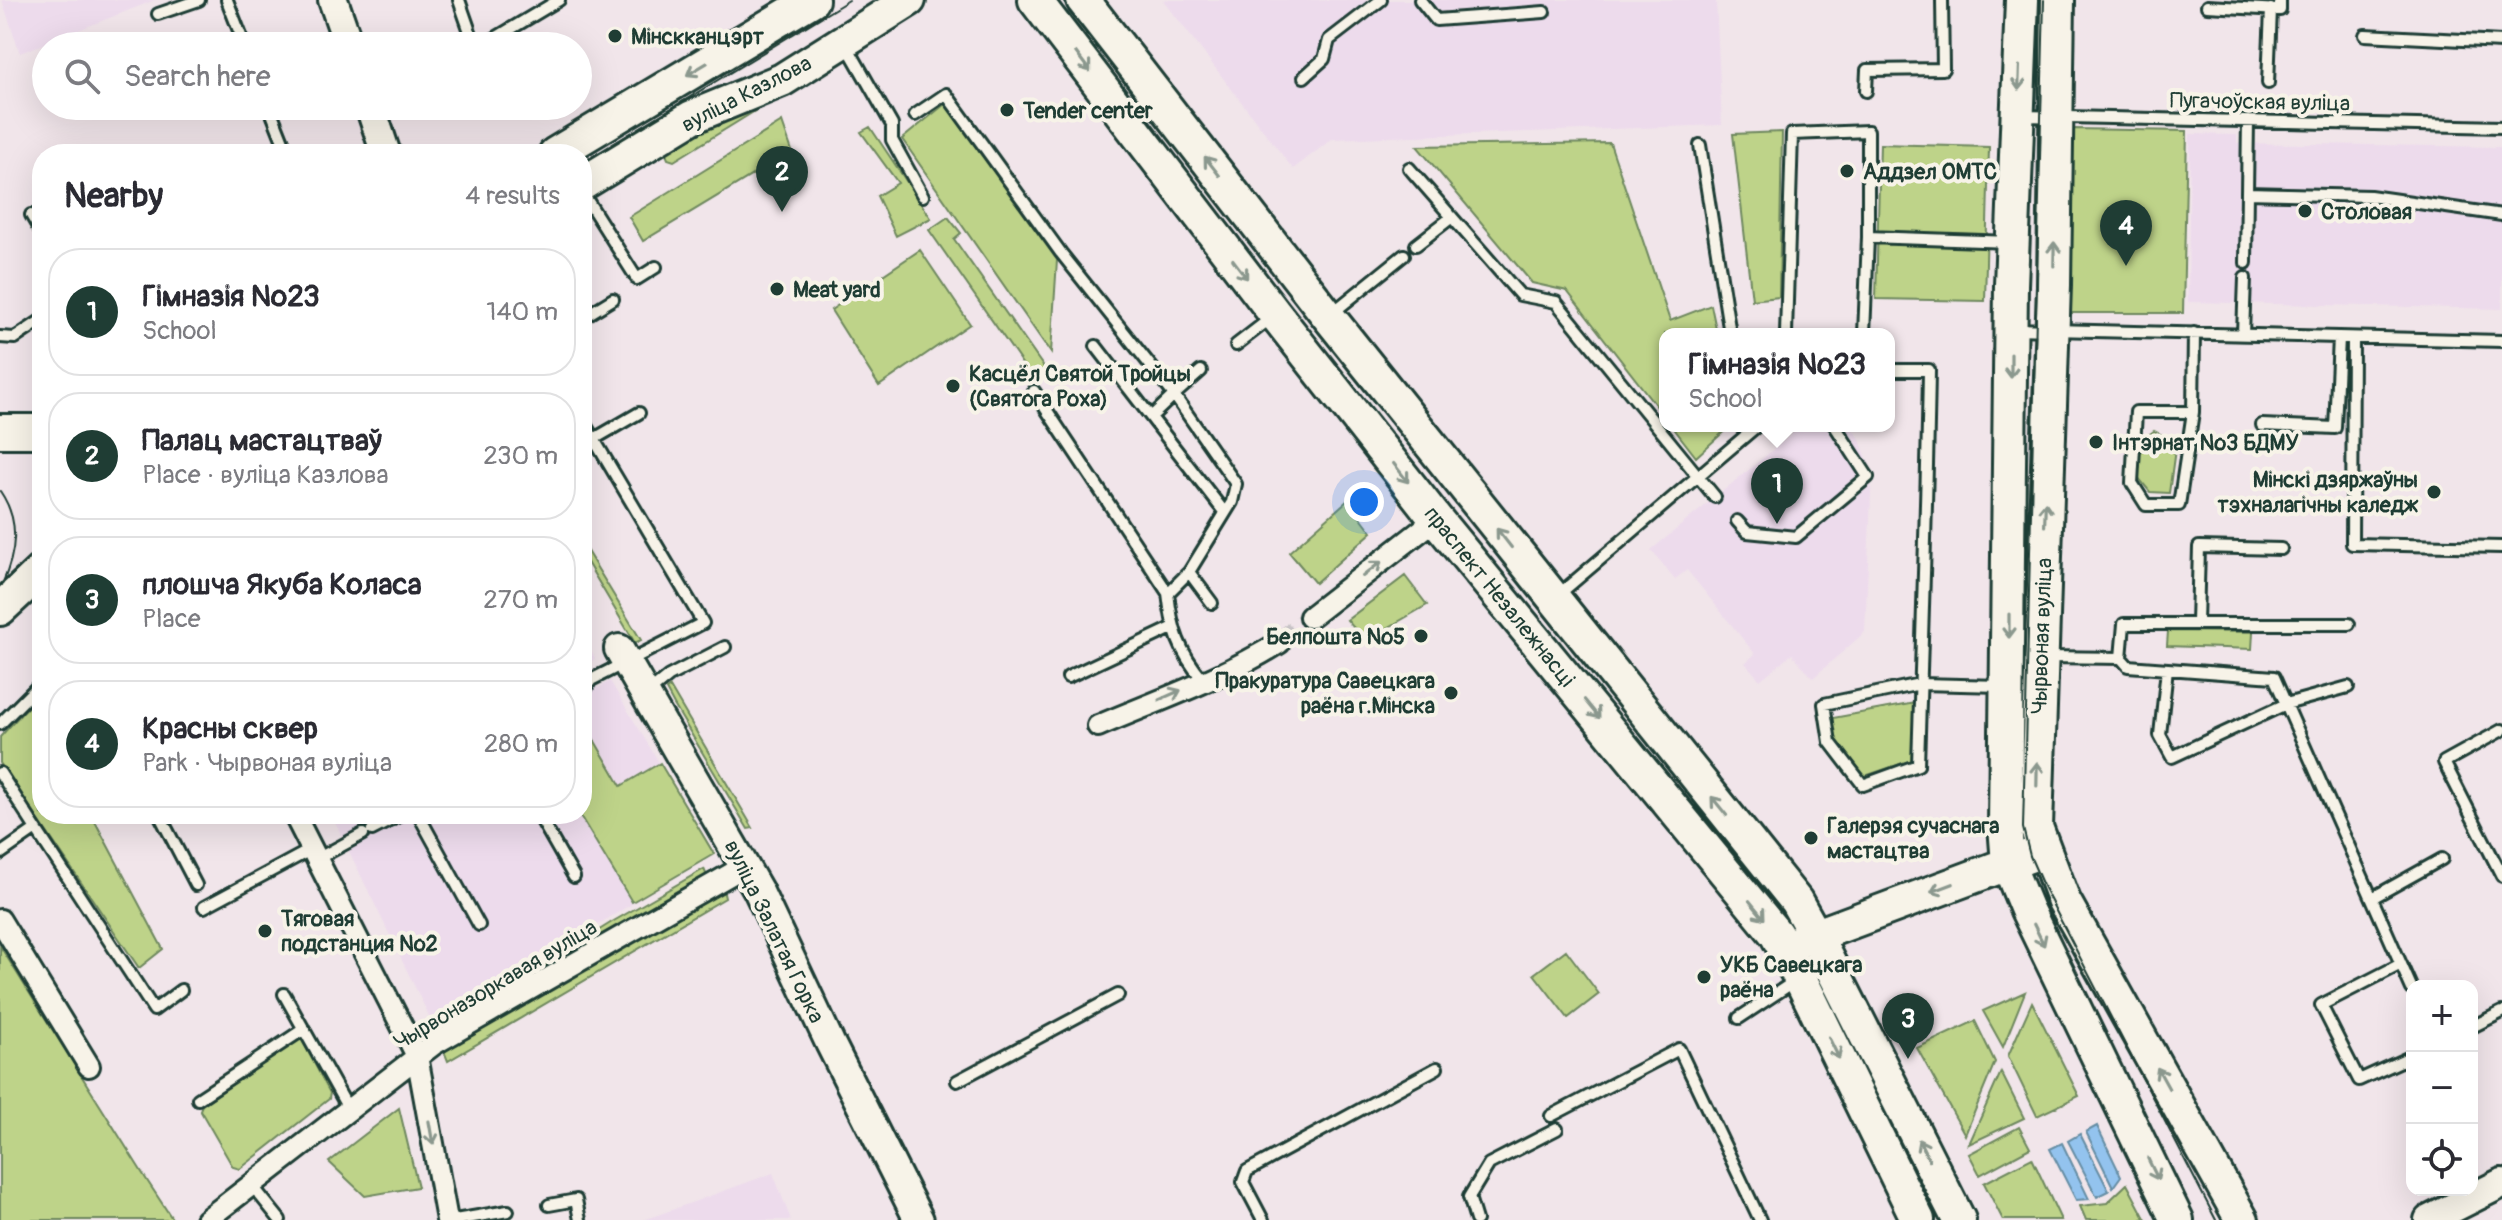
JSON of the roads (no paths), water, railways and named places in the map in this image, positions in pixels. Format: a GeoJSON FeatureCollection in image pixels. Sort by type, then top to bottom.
{"type":"FeatureCollection","features":[{"type":"Feature","properties":{"kind":"main road","name":"вуліца Казлова"},"geometry":{"type":"LineString","coordinates":[[572,144],[812,0]]}},
{"type":"Feature","properties":{"kind":"main road","name":"вуліца Казлова"},"geometry":{"type":"LineString","coordinates":[[592,178],[692,117],[782,80],[909,0]]}},
{"type":"Feature","properties":{"kind":"main road","name":"праспект Незалежнасці"},"geometry":{"type":"LineString","coordinates":[[1035,0],[1436,519],[1776,934],[1918,1220]]}},
{"type":"Feature","properties":{"kind":"main road","name":"праспект Незалежнасці"},"geometry":{"type":"LineString","coordinates":[[1083,0],[1328,316],[1796,901],[1959,1220]]}},
{"type":"Feature","properties":{"kind":"main road","name":"Чырвоная вуліца"},"geometry":{"type":"LineString","coordinates":[[2022,0],[2011,329],[2005,825],[2008,864],[2027,910],[2177,1220]]}},
{"type":"Feature","properties":{"kind":"main road","name":"Чырвоная вуліца"},"geometry":{"type":"LineString","coordinates":[[2058,0],[2057,168],[2036,827],[2064,901],[2242,1220]]}},
{"type":"Feature","properties":{"kind":"main road"},"geometry":{"type":"LineString","coordinates":[[0,431],[32,431]]}},
{"type":"Feature","properties":{"kind":"main road"},"geometry":{"type":"LineString","coordinates":[[0,609],[32,579]]}},
{"type":"Feature","properties":{"kind":"main road"},"geometry":{"type":"LineString","coordinates":[[1783,947],[2043,851]]}},
{"type":"Feature","properties":{"kind":"street"},"geometry":{"type":"LineString","coordinates":[[333,0],[344,32]]}},
{"type":"Feature","properties":{"kind":"street"},"geometry":{"type":"LineString","coordinates":[[375,120],[383,144]]}},
{"type":"Feature","properties":{"kind":"street"},"geometry":{"type":"LineString","coordinates":[[1310,617],[1436,519]]}},
{"type":"Feature","properties":{"kind":"street"},"geometry":{"type":"LineString","coordinates":[[1098,726],[1243,665],[1279,643]]}},
{"type":"Feature","properties":{"kind":"street","name":"вуліца Залатая Горка"},"geometry":{"type":"LineString","coordinates":[[623,655],[745,866],[919,1220]]}},
{"type":"Feature","properties":{"kind":"street"},"geometry":{"type":"LineString","coordinates":[[299,824],[417,1056],[447,1220]]}},
{"type":"Feature","properties":{"kind":"street","name":"Чырвоназоркавая вуліца"},"geometry":{"type":"LineString","coordinates":[[206,1220],[417,1056],[622,934],[745,866]]}},
{"type":"Feature","properties":{"kind":"street"},"geometry":{"type":"LineString","coordinates":[[0,920],[89,1066]]}},
{"type":"Feature","properties":{"kind":"street"},"geometry":{"type":"LineString","coordinates":[[2429,1220],[2502,1183]]}},
{"type":"Feature","properties":{"kind":"lane"},"geometry":{"type":"LineString","coordinates":[[158,14],[199,0]]}},
{"type":"Feature","properties":{"kind":"lane"},"geometry":{"type":"LineString","coordinates":[[227,0],[240,32]]}},
{"type":"Feature","properties":{"kind":"lane"},"geometry":{"type":"LineString","coordinates":[[459,0],[470,32]]}},
{"type":"Feature","properties":{"kind":"lane"},"geometry":{"type":"LineString","coordinates":[[505,32],[559,0]]}},
{"type":"Feature","properties":{"kind":"lane"},"geometry":{"type":"LineString","coordinates":[[1304,77],[1324,59],[1329,40],[1381,0]]}},
{"type":"Feature","properties":{"kind":"lane"},"geometry":{"type":"LineString","coordinates":[[1420,0],[1436,20],[1544,12]]}},
{"type":"Feature","properties":{"kind":"lane"},"geometry":{"type":"LineString","coordinates":[[1866,91],[1867,70],[1943,69],[1942,0]]}},
{"type":"Feature","properties":{"kind":"lane"},"geometry":{"type":"LineString","coordinates":[[2213,4],[2280,10],[2280,0]]}},
{"type":"Feature","properties":{"kind":"lane"},"geometry":{"type":"LineString","coordinates":[[2268,83],[2271,9]]}},
{"type":"Feature","properties":{"kind":"lane"},"geometry":{"type":"LineString","coordinates":[[2365,35],[2502,42]]}},
{"type":"Feature","properties":{"kind":"lane"},"geometry":{"type":"LineString","coordinates":[[844,41],[892,125],[892,140],[923,196]]}},
{"type":"Feature","properties":{"kind":"lane"},"geometry":{"type":"LineString","coordinates":[[915,115],[946,94],[1061,253],[1174,395],[1236,484],[1236,493],[1189,572],[1168,593]]}},
{"type":"Feature","properties":{"kind":"lane","name":"Пугачоўская вуліца"},"geometry":{"type":"LineString","coordinates":[[2018,116],[2502,127]]}},
{"type":"Feature","properties":{"kind":"lane"},"geometry":{"type":"LineString","coordinates":[[275,120],[284,144]]}},
{"type":"Feature","properties":{"kind":"lane"},"geometry":{"type":"LineString","coordinates":[[2246,263],[2248,121]]}},
{"type":"Feature","properties":{"kind":"lane"},"geometry":{"type":"LineString","coordinates":[[1786,328],[1792,134],[1868,131],[1864,328]]}},
{"type":"Feature","properties":{"kind":"lane"},"geometry":{"type":"LineString","coordinates":[[1700,145],[1729,328]]}},
{"type":"Feature","properties":{"kind":"lane"},"geometry":{"type":"LineString","coordinates":[[1409,168],[1520,295],[1556,302],[1659,430]]}},
{"type":"Feature","properties":{"kind":"lane"},"geometry":{"type":"LineString","coordinates":[[2247,193],[2370,196],[2502,215]]}},
{"type":"Feature","properties":{"kind":"lane"},"geometry":{"type":"LineString","coordinates":[[592,208],[637,279],[656,267]]}},
{"type":"Feature","properties":{"kind":"lane"},"geometry":{"type":"LineString","coordinates":[[1416,245],[1452,217]]}},
{"type":"Feature","properties":{"kind":"lane"},"geometry":{"type":"LineString","coordinates":[[1868,237],[2013,242]]}},
{"type":"Feature","properties":{"kind":"lane"},"geometry":{"type":"LineString","coordinates":[[1328,316],[1404,255]]}},
{"type":"Feature","properties":{"kind":"lane"},"geometry":{"type":"LineString","coordinates":[[2243,334],[2245,278]]}},
{"type":"Feature","properties":{"kind":"lane"},"geometry":{"type":"LineString","coordinates":[[592,312],[613,299]]}},
{"type":"Feature","properties":{"kind":"lane"},"geometry":{"type":"LineString","coordinates":[[1236,345],[1275,314]]}},
{"type":"Feature","properties":{"kind":"lane"},"geometry":{"type":"LineString","coordinates":[[0,337],[15,338],[32,327]]}},
{"type":"Feature","properties":{"kind":"lane"},"geometry":{"type":"LineString","coordinates":[[2011,329],[2502,341]]}},
{"type":"Feature","properties":{"kind":"lane"},"geometry":{"type":"LineString","coordinates":[[2193,412],[2136,412],[2132,483],[2146,505],[2179,505],[2193,412],[2194,333]]}},
{"type":"Feature","properties":{"kind":"lane"},"geometry":{"type":"LineString","coordinates":[[2262,425],[2335,428],[2339,337]]}},
{"type":"Feature","properties":{"kind":"lane"},"geometry":{"type":"LineString","coordinates":[[2353,338],[2352,544],[2502,547]]}},
{"type":"Feature","properties":{"kind":"lane"},"geometry":{"type":"LineString","coordinates":[[1096,346],[1225,513]]}},
{"type":"Feature","properties":{"kind":"lane"},"geometry":{"type":"LineString","coordinates":[[1895,370],[1929,370],[1920,684],[1918,765],[1863,785],[1830,742],[1824,704],[1920,684],[2008,687]]}},
{"type":"Feature","properties":{"kind":"lane"},"geometry":{"type":"LineString","coordinates":[[1151,417],[1201,371]]}},
{"type":"Feature","properties":{"kind":"lane"},"geometry":{"type":"LineString","coordinates":[[1034,391],[1168,593],[1172,628],[1203,680]]}},
{"type":"Feature","properties":{"kind":"lane"},"geometry":{"type":"LineString","coordinates":[[594,439],[639,413]]}},
{"type":"Feature","properties":{"kind":"lane"},"geometry":{"type":"LineString","coordinates":[[1661,432],[1715,497]]}},
{"type":"Feature","properties":{"kind":"lane"},"geometry":{"type":"LineString","coordinates":[[1553,599],[1697,477],[1744,432]]}},
{"type":"Feature","properties":{"kind":"lane"},"geometry":{"type":"LineString","coordinates":[[1737,521],[1747,532],[1796,537],[1868,477],[1839,432]]}},
{"type":"Feature","properties":{"kind":"lane"},"geometry":{"type":"LineString","coordinates":[[592,436],[703,623],[623,655],[592,679]]}},
{"type":"Feature","properties":{"kind":"lane"},"geometry":{"type":"LineString","coordinates":[[2197,623],[2199,547],[2281,549]]}},
{"type":"Feature","properties":{"kind":"lane"},"geometry":{"type":"LineString","coordinates":[[1189,572],[1212,603]]}},
{"type":"Feature","properties":{"kind":"lane"},"geometry":{"type":"LineString","coordinates":[[2349,624],[2124,624],[2121,658],[2128,666],[2274,677],[2408,980]]}},
{"type":"Feature","properties":{"kind":"lane"},"geometry":{"type":"LineString","coordinates":[[1068,677],[1172,628]]}},
{"type":"Feature","properties":{"kind":"lane"},"geometry":{"type":"LineString","coordinates":[[645,695],[669,676],[725,647]]}},
{"type":"Feature","properties":{"kind":"lane"},"geometry":{"type":"LineString","coordinates":[[2040,657],[2121,658]]}},
{"type":"Feature","properties":{"kind":"lane"},"geometry":{"type":"LineString","coordinates":[[2167,669],[2160,735],[2172,757],[2286,704],[2348,687]]}},
{"type":"Feature","properties":{"kind":"lane"},"geometry":{"type":"LineString","coordinates":[[0,724],[32,692]]}},
{"type":"Feature","properties":{"kind":"lane"},"geometry":{"type":"LineString","coordinates":[[2502,730],[2444,762],[2502,876]]}},
{"type":"Feature","properties":{"kind":"lane"},"geometry":{"type":"LineString","coordinates":[[0,773],[32,823]]}},
{"type":"Feature","properties":{"kind":"lane"},"geometry":{"type":"LineString","coordinates":[[33,824],[154,1010],[181,990]]}},
{"type":"Feature","properties":{"kind":"lane"},"geometry":{"type":"LineString","coordinates":[[164,824],[196,885]]}},
{"type":"Feature","properties":{"kind":"lane"},"geometry":{"type":"LineString","coordinates":[[204,907],[384,824]]}},
{"type":"Feature","properties":{"kind":"lane"},"geometry":{"type":"LineString","coordinates":[[423,824],[479,925]]}},
{"type":"Feature","properties":{"kind":"lane"},"geometry":{"type":"LineString","coordinates":[[544,824],[574,877]]}},
{"type":"Feature","properties":{"kind":"lane"},"geometry":{"type":"LineString","coordinates":[[0,854],[36,829]]}},
{"type":"Feature","properties":{"kind":"lane"},"geometry":{"type":"LineString","coordinates":[[2372,898],[2442,859]]}},
{"type":"Feature","properties":{"kind":"lane"},"geometry":{"type":"LineString","coordinates":[[2401,964],[2321,1005],[2359,1080],[2406,1059]]}},
{"type":"Feature","properties":{"kind":"lane"},"geometry":{"type":"LineString","coordinates":[[1739,1018],[1800,978]]}},
{"type":"Feature","properties":{"kind":"lane"},"geometry":{"type":"LineString","coordinates":[[284,994],[349,1110]]}},
{"type":"Feature","properties":{"kind":"lane"},"geometry":{"type":"LineString","coordinates":[[957,1081],[1118,995]]}},
{"type":"Feature","properties":{"kind":"lane"},"geometry":{"type":"LineString","coordinates":[[2478,1024],[2502,1012]]}},
{"type":"Feature","properties":{"kind":"lane"},"geometry":{"type":"LineString","coordinates":[[198,1099],[304,1029]]}},
{"type":"Feature","properties":{"kind":"lane"},"geometry":{"type":"LineString","coordinates":[[1551,1116],[1679,1049],[1760,1220]]}},
{"type":"Feature","properties":{"kind":"lane"},"geometry":{"type":"LineString","coordinates":[[1263,1220],[1243,1182],[1247,1171],[1437,1068]]}},
{"type":"Feature","properties":{"kind":"lane"},"geometry":{"type":"LineString","coordinates":[[1476,1220],[1469,1197],[1489,1164],[1557,1129]]}},
{"type":"Feature","properties":{"kind":"lane"},"geometry":{"type":"LineString","coordinates":[[250,1184],[280,1220]]}},
{"type":"Feature","properties":{"kind":"lane"},"geometry":{"type":"LineString","coordinates":[[549,1205],[576,1200],[580,1220]]}},
{"type":"Feature","properties":{"kind":"lane"},"geometry":{"type":"LineString","coordinates":[[455,1220],[508,1211]]}},
{"type":"Feature","properties":{"kind":"water"},"geometry":{"type":"Polygon","coordinates":[[[2097,1126],[2121,1176],[2113,1187],[2086,1132],[2097,1126]]]}},
{"type":"Feature","properties":{"kind":"water"},"geometry":{"type":"Polygon","coordinates":[[[2080,1134],[2109,1191],[2097,1197],[2068,1141],[2080,1134]]]}},
{"type":"Feature","properties":{"kind":"water"},"geometry":{"type":"Polygon","coordinates":[[[2062,1143],[2089,1199],[2076,1200],[2050,1149],[2062,1143]]]}},
{"type":"Feature","properties":{"kind":"tunnel"},"geometry":{"type":"LineString","coordinates":[[1279,643],[1310,617]]}},
{"type":"Feature","properties":{"kind":"tram line"},"geometry":{"type":"LineString","coordinates":[[592,157],[849,0]]}},
{"type":"Feature","properties":{"kind":"tram line"},"geometry":{"type":"LineString","coordinates":[[2044,0],[2023,828],[2030,856],[2044,888],[2216,1220]]}},
{"type":"Feature","properties":{"kind":"tram line"},"geometry":{"type":"LineString","coordinates":[[0,448],[32,448]]}},
{"type":"Feature","properties":{"kind":"tram line"},"geometry":{"type":"LineString","coordinates":[[0,491],[14,526],[11,561],[2,585]]}},
{"type":"Feature","properties":{"kind":"tram line"},"geometry":{"type":"LineString","coordinates":[[8,579],[32,555]]}},
{"type":"Feature","properties":{"kind":"place","name":"Мінскканцэрт"},"geometry":{"type":"Point","coordinates":[615,36]}},
{"type":"Feature","properties":{"kind":"place","name":"Tender center"},"geometry":{"type":"Point","coordinates":[1007,110]}},
{"type":"Feature","properties":{"kind":"place","name":"Аддзел ОМТС"},"geometry":{"type":"Point","coordinates":[1847,171]}},
{"type":"Feature","properties":{"kind":"place","name":"Столовая"},"geometry":{"type":"Point","coordinates":[2305,211]}},
{"type":"Feature","properties":{"kind":"place","name":"Палац мастацтваў"},"geometry":{"type":"Point","coordinates":[782,212]}},
{"type":"Feature","properties":{"kind":"place","name":"Красны сквер"},"geometry":{"type":"Point","coordinates":[2126,266]}},
{"type":"Feature","properties":{"kind":"place","name":"Meat yard"},"geometry":{"type":"Point","coordinates":[777,289]}},
{"type":"Feature","properties":{"kind":"place","name":"Касцёл Святой Тройцы (Святога Роха)"},"geometry":{"type":"Point","coordinates":[953,386]}},
{"type":"Feature","properties":{"kind":"place","name":"Інтэрнат №3 БДМУ"},"geometry":{"type":"Point","coordinates":[2096,442]}},
{"type":"Feature","properties":{"kind":"place","name":"Мінскі дзяржаўны тэхналагічны каледж"},"geometry":{"type":"Point","coordinates":[2434,492]}},
{"type":"Feature","properties":{"kind":"place","name":"Гімназія №23"},"geometry":{"type":"Point","coordinates":[1777,524]}},
{"type":"Feature","properties":{"kind":"place","name":"Белпошта №5"},"geometry":{"type":"Point","coordinates":[1421,636]}},
{"type":"Feature","properties":{"kind":"place","name":"Пракуратура Савецкага раёна г.Мінска"},"geometry":{"type":"Point","coordinates":[1451,693]}},
{"type":"Feature","properties":{"kind":"place","name":"Галерэя сучаснага мастацтва"},"geometry":{"type":"Point","coordinates":[1811,838]}},
{"type":"Feature","properties":{"kind":"place","name":"Тяговая подстанция №2"},"geometry":{"type":"Point","coordinates":[265,931]}},
{"type":"Feature","properties":{"kind":"place","name":"УКБ Савецкага раёна"},"geometry":{"type":"Point","coordinates":[1704,977]}},
{"type":"Feature","properties":{"kind":"place","name":"плошча Якуба Коласа"},"geometry":{"type":"Point","coordinates":[1908,1059]}}]}
